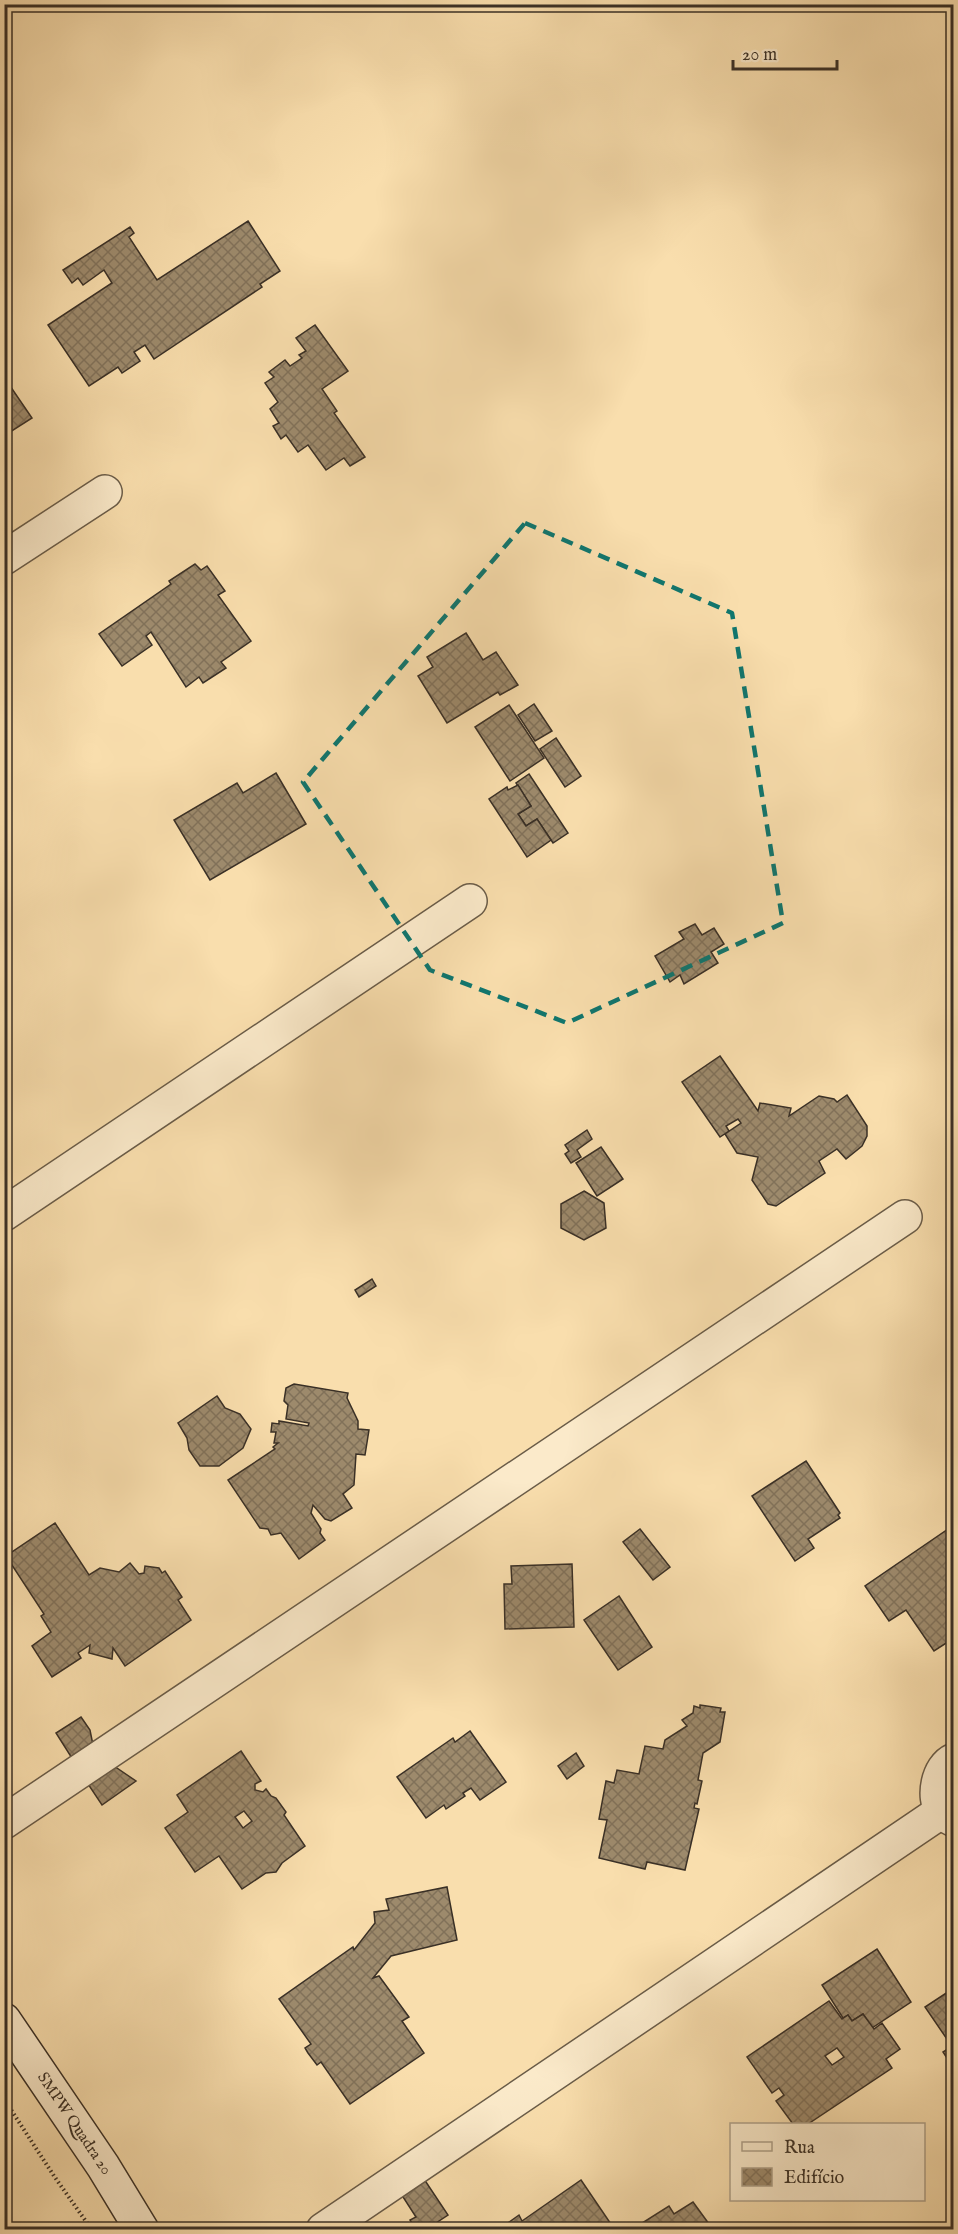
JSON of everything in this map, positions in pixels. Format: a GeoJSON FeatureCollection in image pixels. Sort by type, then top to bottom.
{"type":"FeatureCollection","features":[{"type":"Feature","properties":{"kind":"street"},"geometry":{"type":"LineString","coordinates":[[4,558],[105,492]]}},
{"type":"Feature","properties":{"kind":"street"},"geometry":{"type":"LineString","coordinates":[[4,1214],[470,901]]}},
{"type":"Feature","properties":{"kind":"street"},"geometry":{"type":"LineString","coordinates":[[4,1822],[905,1217]]}},
{"type":"Feature","properties":{"kind":"street"},"geometry":{"type":"LineString","coordinates":[[323,2229],[948,1816],[936,1786],[947,1763],[954,1760]]}},
{"type":"Feature","properties":{"kind":"street","name":"SMPW Quadra 20"},"geometry":{"type":"LineString","coordinates":[[4,2020],[103,2166],[142,2229]]}},
{"type":"Feature","properties":{"kind":"path"},"geometry":{"type":"LineString","coordinates":[[4,2099],[92,2229]]}},
{"type":"Feature","properties":{"kind":"highlighted area"},"geometry":{"type":"Polygon","coordinates":[[[525,523],[732,613],[783,923],[567,1023],[430,970],[303,782],[525,523]]]}},
{"type":"Feature","properties":{"kind":"building"},"geometry":{"type":"Polygon","coordinates":[[[248,221],[280,271],[260,284],[262,287],[154,359],[145,345],[134,352],[140,361],[122,373],[118,367],[89,386],[48,325],[112,283],[104,270],[83,285],[78,278],[72,283],[63,270],[130,227],[134,233],[129,237],[157,280],[248,221]]]}},
{"type":"Feature","properties":{"kind":"building"},"geometry":{"type":"Polygon","coordinates":[[[315,325],[348,371],[322,389],[337,411],[334,413],[365,457],[350,466],[344,458],[326,470],[308,445],[298,452],[286,435],[281,439],[273,426],[279,423],[270,409],[278,402],[265,383],[274,377],[269,372],[285,360],[290,366],[302,358],[299,355],[306,351],[296,338],[315,325]]]}},
{"type":"Feature","properties":{"kind":"building"},"geometry":{"type":"Polygon","coordinates":[[[6,380],[32,418],[4,436],[4,381],[6,380]]]}},
{"type":"Feature","properties":{"kind":"building"},"geometry":{"type":"Polygon","coordinates":[[[195,564],[201,570],[207,566],[225,591],[218,595],[251,641],[221,662],[226,668],[203,683],[199,677],[186,687],[151,632],[146,636],[152,645],[122,666],[99,634],[171,584],[169,581],[195,564]]]}},
{"type":"Feature","properties":{"kind":"building"},"geometry":{"type":"Polygon","coordinates":[[[466,633],[483,660],[496,652],[518,685],[500,695],[498,692],[447,723],[418,676],[433,667],[427,657],[466,633]]]}},
{"type":"Feature","properties":{"kind":"building"},"geometry":{"type":"Polygon","coordinates":[[[534,704],[552,731],[535,741],[518,715],[534,704]]]}},
{"type":"Feature","properties":{"kind":"building"},"geometry":{"type":"Polygon","coordinates":[[[509,705],[544,758],[510,781],[475,727],[509,705]]]}},
{"type":"Feature","properties":{"kind":"building"},"geometry":{"type":"Polygon","coordinates":[[[556,738],[581,776],[565,787],[540,749],[556,738]]]}},
{"type":"Feature","properties":{"kind":"building"},"geometry":{"type":"Polygon","coordinates":[[[276,773],[306,824],[210,880],[174,820],[237,783],[243,793],[276,773]]]}},
{"type":"Feature","properties":{"kind":"building"},"geometry":{"type":"Polygon","coordinates":[[[529,774],[568,833],[553,843],[537,819],[526,826],[518,814],[531,806],[516,783],[529,774]]]}},
{"type":"Feature","properties":{"kind":"building"},"geometry":{"type":"Polygon","coordinates":[[[518,785],[531,806],[518,814],[526,826],[537,819],[551,840],[527,857],[489,799],[507,787],[508,790],[518,785]]]}},
{"type":"Feature","properties":{"kind":"building"},"geometry":{"type":"Polygon","coordinates":[[[695,924],[702,935],[714,928],[724,944],[711,952],[718,963],[684,984],[680,975],[670,982],[655,956],[684,939],[679,932],[695,924]]]}},
{"type":"Feature","properties":{"kind":"building"},"geometry":{"type":"Polygon","coordinates":[[[720,1056],[758,1111],[760,1103],[791,1108],[789,1116],[819,1096],[834,1099],[837,1102],[847,1095],[867,1126],[867,1136],[862,1146],[846,1159],[837,1149],[819,1161],[825,1173],[776,1206],[768,1204],[752,1180],[758,1157],[737,1153],[725,1134],[741,1123],[738,1119],[726,1126],[729,1131],[720,1137],[682,1082],[720,1056]]]}},
{"type":"Feature","properties":{"kind":"building"},"geometry":{"type":"Polygon","coordinates":[[[587,1130],[592,1139],[577,1150],[581,1157],[571,1163],[565,1154],[569,1151],[565,1145],[587,1130]]]}},
{"type":"Feature","properties":{"kind":"building"},"geometry":{"type":"Polygon","coordinates":[[[601,1147],[623,1179],[597,1196],[576,1163],[601,1147]]]}},
{"type":"Feature","properties":{"kind":"building"},"geometry":{"type":"Polygon","coordinates":[[[584,1191],[604,1203],[606,1228],[584,1240],[561,1228],[561,1204],[584,1191]]]}},
{"type":"Feature","properties":{"kind":"building"},"geometry":{"type":"Polygon","coordinates":[[[372,1279],[376,1286],[359,1297],[355,1290],[372,1279]]]}},
{"type":"Feature","properties":{"kind":"building"},"geometry":{"type":"Polygon","coordinates":[[[294,1384],[348,1393],[347,1398],[358,1421],[358,1429],[369,1430],[365,1455],[356,1454],[354,1485],[343,1494],[352,1508],[331,1521],[325,1519],[313,1505],[311,1513],[325,1540],[299,1559],[281,1533],[271,1535],[268,1529],[260,1528],[228,1480],[275,1449],[273,1447],[278,1443],[274,1443],[276,1432],[271,1432],[272,1423],[279,1424],[279,1421],[308,1426],[309,1423],[286,1419],[288,1405],[284,1401],[286,1388],[294,1384]]]}},
{"type":"Feature","properties":{"kind":"building"},"geometry":{"type":"Polygon","coordinates":[[[217,1396],[225,1408],[240,1414],[251,1429],[243,1448],[219,1466],[200,1466],[189,1450],[187,1438],[178,1423],[217,1396]]]}},
{"type":"Feature","properties":{"kind":"building"},"geometry":{"type":"Polygon","coordinates":[[[806,1461],[840,1513],[838,1515],[840,1518],[808,1539],[814,1548],[795,1561],[752,1496],[806,1461]]]}},
{"type":"Feature","properties":{"kind":"building"},"geometry":{"type":"Polygon","coordinates":[[[55,1523],[89,1575],[100,1568],[119,1572],[130,1563],[139,1574],[144,1573],[145,1566],[159,1568],[162,1573],[165,1571],[182,1597],[178,1600],[191,1620],[125,1666],[113,1648],[112,1659],[89,1653],[90,1645],[78,1653],[81,1658],[52,1677],[32,1646],[51,1632],[41,1616],[44,1614],[6,1556],[55,1523]]]}},
{"type":"Feature","properties":{"kind":"building"},"geometry":{"type":"Polygon","coordinates":[[[954,1525],[954,1638],[934,1651],[906,1610],[889,1621],[865,1586],[954,1525]]]}},
{"type":"Feature","properties":{"kind":"building"},"geometry":{"type":"Polygon","coordinates":[[[640,1529],[670,1567],[653,1580],[623,1542],[640,1529]]]}},
{"type":"Feature","properties":{"kind":"building"},"geometry":{"type":"Polygon","coordinates":[[[572,1564],[574,1627],[505,1629],[504,1584],[512,1584],[511,1566],[572,1564]]]}},
{"type":"Feature","properties":{"kind":"building"},"geometry":{"type":"Polygon","coordinates":[[[619,1596],[652,1647],[618,1670],[584,1620],[619,1596]]]}},
{"type":"Feature","properties":{"kind":"building"},"geometry":{"type":"Polygon","coordinates":[[[700,1705],[721,1708],[720,1712],[725,1712],[720,1742],[703,1753],[698,1780],[702,1781],[694,1808],[699,1809],[685,1870],[647,1862],[645,1869],[599,1858],[607,1820],[599,1819],[606,1781],[614,1783],[617,1770],[639,1774],[645,1746],[663,1749],[665,1740],[687,1726],[682,1720],[693,1713],[694,1706],[700,1708],[700,1705]]]}},
{"type":"Feature","properties":{"kind":"building"},"geometry":{"type":"Polygon","coordinates":[[[81,1717],[90,1730],[94,1750],[75,1763],[56,1733],[81,1717]]]}},
{"type":"Feature","properties":{"kind":"building"},"geometry":{"type":"Polygon","coordinates":[[[470,1731],[506,1782],[480,1800],[471,1788],[463,1793],[465,1796],[446,1809],[444,1805],[426,1818],[397,1777],[453,1738],[455,1742],[470,1731]]]}},
{"type":"Feature","properties":{"kind":"building"},"geometry":{"type":"Polygon","coordinates":[[[241,1751],[261,1781],[255,1784],[255,1790],[263,1792],[266,1789],[271,1796],[276,1798],[286,1812],[284,1815],[305,1846],[282,1863],[276,1872],[266,1873],[242,1889],[219,1856],[195,1872],[165,1828],[188,1812],[177,1795],[241,1751]],[[244,1811],[235,1817],[243,1828],[252,1821],[244,1811]]]}},
{"type":"Feature","properties":{"kind":"building"},"geometry":{"type":"Polygon","coordinates":[[[576,1753],[584,1766],[567,1779],[558,1766],[576,1753]]]}},
{"type":"Feature","properties":{"kind":"building"},"geometry":{"type":"Polygon","coordinates":[[[114,1766],[136,1781],[102,1805],[88,1784],[114,1766]]]}},
{"type":"Feature","properties":{"kind":"building"},"geometry":{"type":"Polygon","coordinates":[[[447,1887],[457,1940],[391,1956],[373,1978],[379,1976],[409,2017],[402,2021],[424,2053],[350,2104],[321,2062],[317,2065],[308,2053],[305,2048],[311,2044],[279,1999],[353,1947],[354,1950],[375,1923],[374,1912],[389,1910],[386,1899],[447,1887]]]}},
{"type":"Feature","properties":{"kind":"building"},"geometry":{"type":"Polygon","coordinates":[[[877,1949],[911,2002],[872,2028],[863,2014],[852,2021],[848,2015],[843,2018],[822,1985],[877,1949]]]}},
{"type":"Feature","properties":{"kind":"building"},"geometry":{"type":"Polygon","coordinates":[[[954,1988],[954,2043],[951,2045],[925,2007],[954,1988]]]}},
{"type":"Feature","properties":{"kind":"building"},"geometry":{"type":"Polygon","coordinates":[[[829,2001],[842,2019],[848,2015],[852,2021],[863,2014],[874,2029],[882,2023],[900,2049],[886,2059],[892,2068],[810,2123],[792,2123],[776,2101],[784,2095],[779,2088],[772,2093],[747,2057],[829,2001]],[[837,2048],[825,2056],[832,2065],[844,2057],[837,2048]]]}},
{"type":"Feature","properties":{"kind":"building"},"geometry":{"type":"Polygon","coordinates":[[[954,2045],[954,2069],[943,2052],[954,2045]]]}},
{"type":"Feature","properties":{"kind":"building"},"geometry":{"type":"Polygon","coordinates":[[[416,2167],[448,2215],[430,2227],[431,2230],[416,2230],[410,2220],[416,2217],[394,2183],[416,2167]]]}},
{"type":"Feature","properties":{"kind":"building"},"geometry":{"type":"Polygon","coordinates":[[[581,2180],[615,2230],[498,2230],[519,2215],[522,2221],[581,2180]]]}},
{"type":"Feature","properties":{"kind":"building"},"geometry":{"type":"Polygon","coordinates":[[[693,2202],[709,2224],[702,2230],[631,2230],[669,2206],[674,2214],[693,2202]]]}}]}
